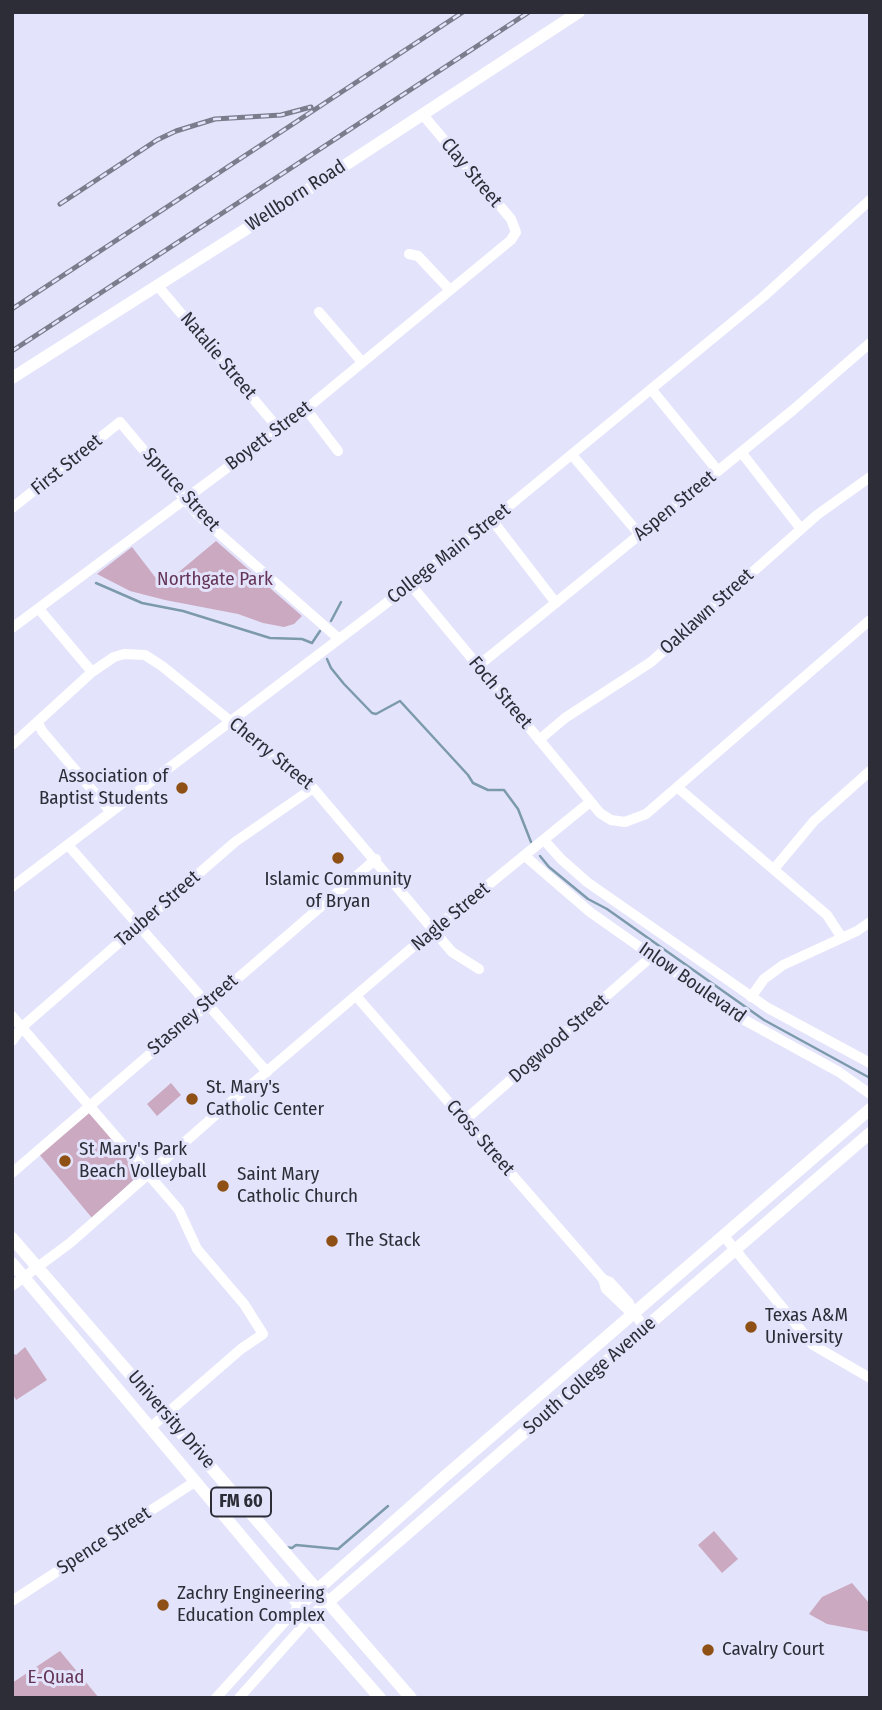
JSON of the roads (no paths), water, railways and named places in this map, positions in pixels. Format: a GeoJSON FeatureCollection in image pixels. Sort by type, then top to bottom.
{"type":"FeatureCollection","features":[{"type":"Feature","properties":{"kind":"main road","name":"Wellborn Road"},"geometry":{"type":"LineString","coordinates":[[12,378],[579,12]]}},
{"type":"Feature","properties":{"kind":"main road","name":"South College Avenue"},"geometry":{"type":"LineString","coordinates":[[300,1605],[870,1109]]}},
{"type":"Feature","properties":{"kind":"main road","name":"South College Avenue"},"geometry":{"type":"LineString","coordinates":[[310,1618],[870,1133]]}},
{"type":"Feature","properties":{"kind":"main road"},"geometry":{"type":"LineString","coordinates":[[803,1167],[815,1181]]}},
{"type":"Feature","properties":{"kind":"main road","name":"University Drive"},"geometry":{"type":"LineString","coordinates":[[12,1238],[411,1698]]}},
{"type":"Feature","properties":{"kind":"main road","name":"University Drive"},"geometry":{"type":"LineString","coordinates":[[12,1263],[380,1698]]}},
{"type":"Feature","properties":{"kind":"main road"},"geometry":{"type":"LineString","coordinates":[[490,1438],[503,1452]]}},
{"type":"Feature","properties":{"kind":"street","name":"Clay Street"},"geometry":{"type":"LineString","coordinates":[[423,114],[511,219],[516,232]]}},
{"type":"Feature","properties":{"kind":"street","name":"College Main Street"},"geometry":{"type":"LineString","coordinates":[[12,887],[411,585],[763,297],[870,200]]}},
{"type":"Feature","properties":{"kind":"street","name":"Boyett Street"},"geometry":{"type":"LineString","coordinates":[[12,628],[306,408],[511,240],[516,232]]}},
{"type":"Feature","properties":{"kind":"street"},"geometry":{"type":"LineString","coordinates":[[409,254],[418,256],[450,290]]}},
{"type":"Feature","properties":{"kind":"street","name":"Natalie Street"},"geometry":{"type":"LineString","coordinates":[[157,285],[278,428]]}},
{"type":"Feature","properties":{"kind":"street"},"geometry":{"type":"LineString","coordinates":[[319,312],[362,362]]}},
{"type":"Feature","properties":{"kind":"street","name":"Aspen Street"},"geometry":{"type":"LineString","coordinates":[[478,666],[870,344]]}},
{"type":"Feature","properties":{"kind":"street"},"geometry":{"type":"LineString","coordinates":[[651,389],[718,471]]}},
{"type":"Feature","properties":{"kind":"street"},"geometry":{"type":"LineString","coordinates":[[306,408],[338,451]]}},
{"type":"Feature","properties":{"kind":"street","name":"Spruce Street"},"geometry":{"type":"LineString","coordinates":[[120,422],[198,514],[338,638]]}},
{"type":"Feature","properties":{"kind":"street","name":"First Street"},"geometry":{"type":"LineString","coordinates":[[13,506],[120,422]]}},
{"type":"Feature","properties":{"kind":"street"},"geometry":{"type":"LineString","coordinates":[[741,452],[801,529]]}},
{"type":"Feature","properties":{"kind":"street"},"geometry":{"type":"LineString","coordinates":[[572,455],[640,535]]}},
{"type":"Feature","properties":{"kind":"street","name":"Oaklawn Street"},"geometry":{"type":"LineString","coordinates":[[539,740],[565,718],[651,662],[801,529],[870,477]]}},
{"type":"Feature","properties":{"kind":"street"},"geometry":{"type":"LineString","coordinates":[[492,520],[556,603]]}},
{"type":"Feature","properties":{"kind":"street","name":"Foch Street"},"geometry":{"type":"LineString","coordinates":[[411,585],[590,802]]}},
{"type":"Feature","properties":{"kind":"street"},"geometry":{"type":"LineString","coordinates":[[39,609],[92,672]]}},
{"type":"Feature","properties":{"kind":"street"},"geometry":{"type":"LineString","coordinates":[[590,802],[611,820],[625,822],[646,814],[870,620]]}},
{"type":"Feature","properties":{"kind":"street","name":"Cherry Street"},"geometry":{"type":"LineString","coordinates":[[12,745],[92,672],[114,657],[134,653],[154,659],[313,788],[376,859],[452,952],[479,969]]}},
{"type":"Feature","properties":{"kind":"street"},"geometry":{"type":"LineString","coordinates":[[38,723],[111,812]]}},
{"type":"Feature","properties":{"kind":"street"},"geometry":{"type":"LineString","coordinates":[[774,869],[814,821],[870,771]]}},
{"type":"Feature","properties":{"kind":"street"},"geometry":{"type":"LineString","coordinates":[[677,787],[827,915],[842,938]]}},
{"type":"Feature","properties":{"kind":"street","name":"Tauber Street"},"geometry":{"type":"LineString","coordinates":[[12,1041],[22,1027],[235,842],[313,788]]}},
{"type":"Feature","properties":{"kind":"street","name":"Nagle Street"},"geometry":{"type":"LineString","coordinates":[[12,1286],[38,1268],[434,929],[590,802]]}},
{"type":"Feature","properties":{"kind":"street","name":"Inlow Boulevard"},"geometry":{"type":"LineString","coordinates":[[544,840],[587,881],[751,997],[797,1026],[870,1063]]}},
{"type":"Feature","properties":{"kind":"street"},"geometry":{"type":"LineString","coordinates":[[68,845],[267,1072]]}},
{"type":"Feature","properties":{"kind":"street","name":"Inlow Boulevard"},"geometry":{"type":"LineString","coordinates":[[525,856],[565,892],[739,1017],[839,1072],[870,1094]]}},
{"type":"Feature","properties":{"kind":"street","name":"Stasney Street"},"geometry":{"type":"LineString","coordinates":[[12,1173],[376,859]]}},
{"type":"Feature","properties":{"kind":"street"},"geometry":{"type":"LineString","coordinates":[[751,997],[764,979],[783,965],[870,922]]}},
{"type":"Feature","properties":{"kind":"street","name":"Dogwood Street"},"geometry":{"type":"LineString","coordinates":[[465,1120],[652,956]]}},
{"type":"Feature","properties":{"kind":"street","name":"Cross Street"},"geometry":{"type":"LineString","coordinates":[[357,997],[603,1279],[612,1296],[646,1328]]}},
{"type":"Feature","properties":{"kind":"street"},"geometry":{"type":"LineString","coordinates":[[12,1016],[179,1210],[197,1249],[244,1304],[263,1334],[241,1349],[150,1427]]}},
{"type":"Feature","properties":{"kind":"street"},"geometry":{"type":"LineString","coordinates":[[723,1235],[813,1345],[870,1378]]}},
{"type":"Feature","properties":{"kind":"street","name":"Spence Street"},"geometry":{"type":"LineString","coordinates":[[12,1601],[196,1481]]}},
{"type":"Feature","properties":{"kind":"street"},"geometry":{"type":"LineString","coordinates":[[216,1698],[300,1605]]}},
{"type":"Feature","properties":{"kind":"street"},"geometry":{"type":"LineString","coordinates":[[239,1698],[310,1618]]}},
{"type":"Feature","properties":{"kind":"waterway"},"geometry":{"type":"LineString","coordinates":[[96,583],[142,603],[183,611],[270,638],[302,639],[312,643],[320,631]]}},
{"type":"Feature","properties":{"kind":"waterway"},"geometry":{"type":"LineString","coordinates":[[331,621],[341,602]]}},
{"type":"Feature","properties":{"kind":"waterway"},"geometry":{"type":"LineString","coordinates":[[327,659],[344,684],[372,713],[376,714],[400,701],[473,783],[488,790],[504,790],[518,809],[531,842]]}},
{"type":"Feature","properties":{"kind":"waterway"},"geometry":{"type":"LineString","coordinates":[[540,856],[549,867],[588,899],[607,909],[764,1020],[870,1078]]}},
{"type":"Feature","properties":{"kind":"waterway"},"geometry":{"type":"LineString","coordinates":[[286,1547],[292,1548],[296,1545],[338,1549],[388,1506]]}},
{"type":"Feature","properties":{"kind":"railway"},"geometry":{"type":"LineString","coordinates":[[12,309],[463,12]]}},
{"type":"Feature","properties":{"kind":"railway"},"geometry":{"type":"LineString","coordinates":[[12,351],[529,12]]}},
{"type":"Feature","properties":{"kind":"railway"},"geometry":{"type":"LineString","coordinates":[[60,204],[157,140],[176,131],[215,119],[281,115],[311,107]]}},
{"type":"Feature","properties":{"kind":"place","name":"Association of Baptist Students"},"geometry":{"type":"Point","coordinates":[182,788]}},
{"type":"Feature","properties":{"kind":"place","name":"Islamic Community of Bryan"},"geometry":{"type":"Point","coordinates":[338,858]}},
{"type":"Feature","properties":{"kind":"place","name":"St. Mary's Catholic Center"},"geometry":{"type":"Point","coordinates":[192,1099]}},
{"type":"Feature","properties":{"kind":"place","name":"St Mary's Park Beach Volleyball"},"geometry":{"type":"Point","coordinates":[65,1161]}},
{"type":"Feature","properties":{"kind":"place","name":"Saint Mary Catholic Church"},"geometry":{"type":"Point","coordinates":[223,1186]}},
{"type":"Feature","properties":{"kind":"place","name":"The Stack"},"geometry":{"type":"Point","coordinates":[332,1241]}},
{"type":"Feature","properties":{"kind":"place","name":"Texas A&M University"},"geometry":{"type":"Point","coordinates":[751,1327]}},
{"type":"Feature","properties":{"kind":"place","name":"Zachry Engineering Education Complex"},"geometry":{"type":"Point","coordinates":[163,1605]}},
{"type":"Feature","properties":{"kind":"place","name":"Cavalry Court"},"geometry":{"type":"Point","coordinates":[708,1650]}},
{"type":"Feature","properties":{"kind":"park label","name":"Northgate Park"},"geometry":{"type":"Point","coordinates":[215,580]}},
{"type":"Feature","properties":{"kind":"park label","name":"E-Quad"},"geometry":{"type":"Point","coordinates":[56,1678]}}]}
